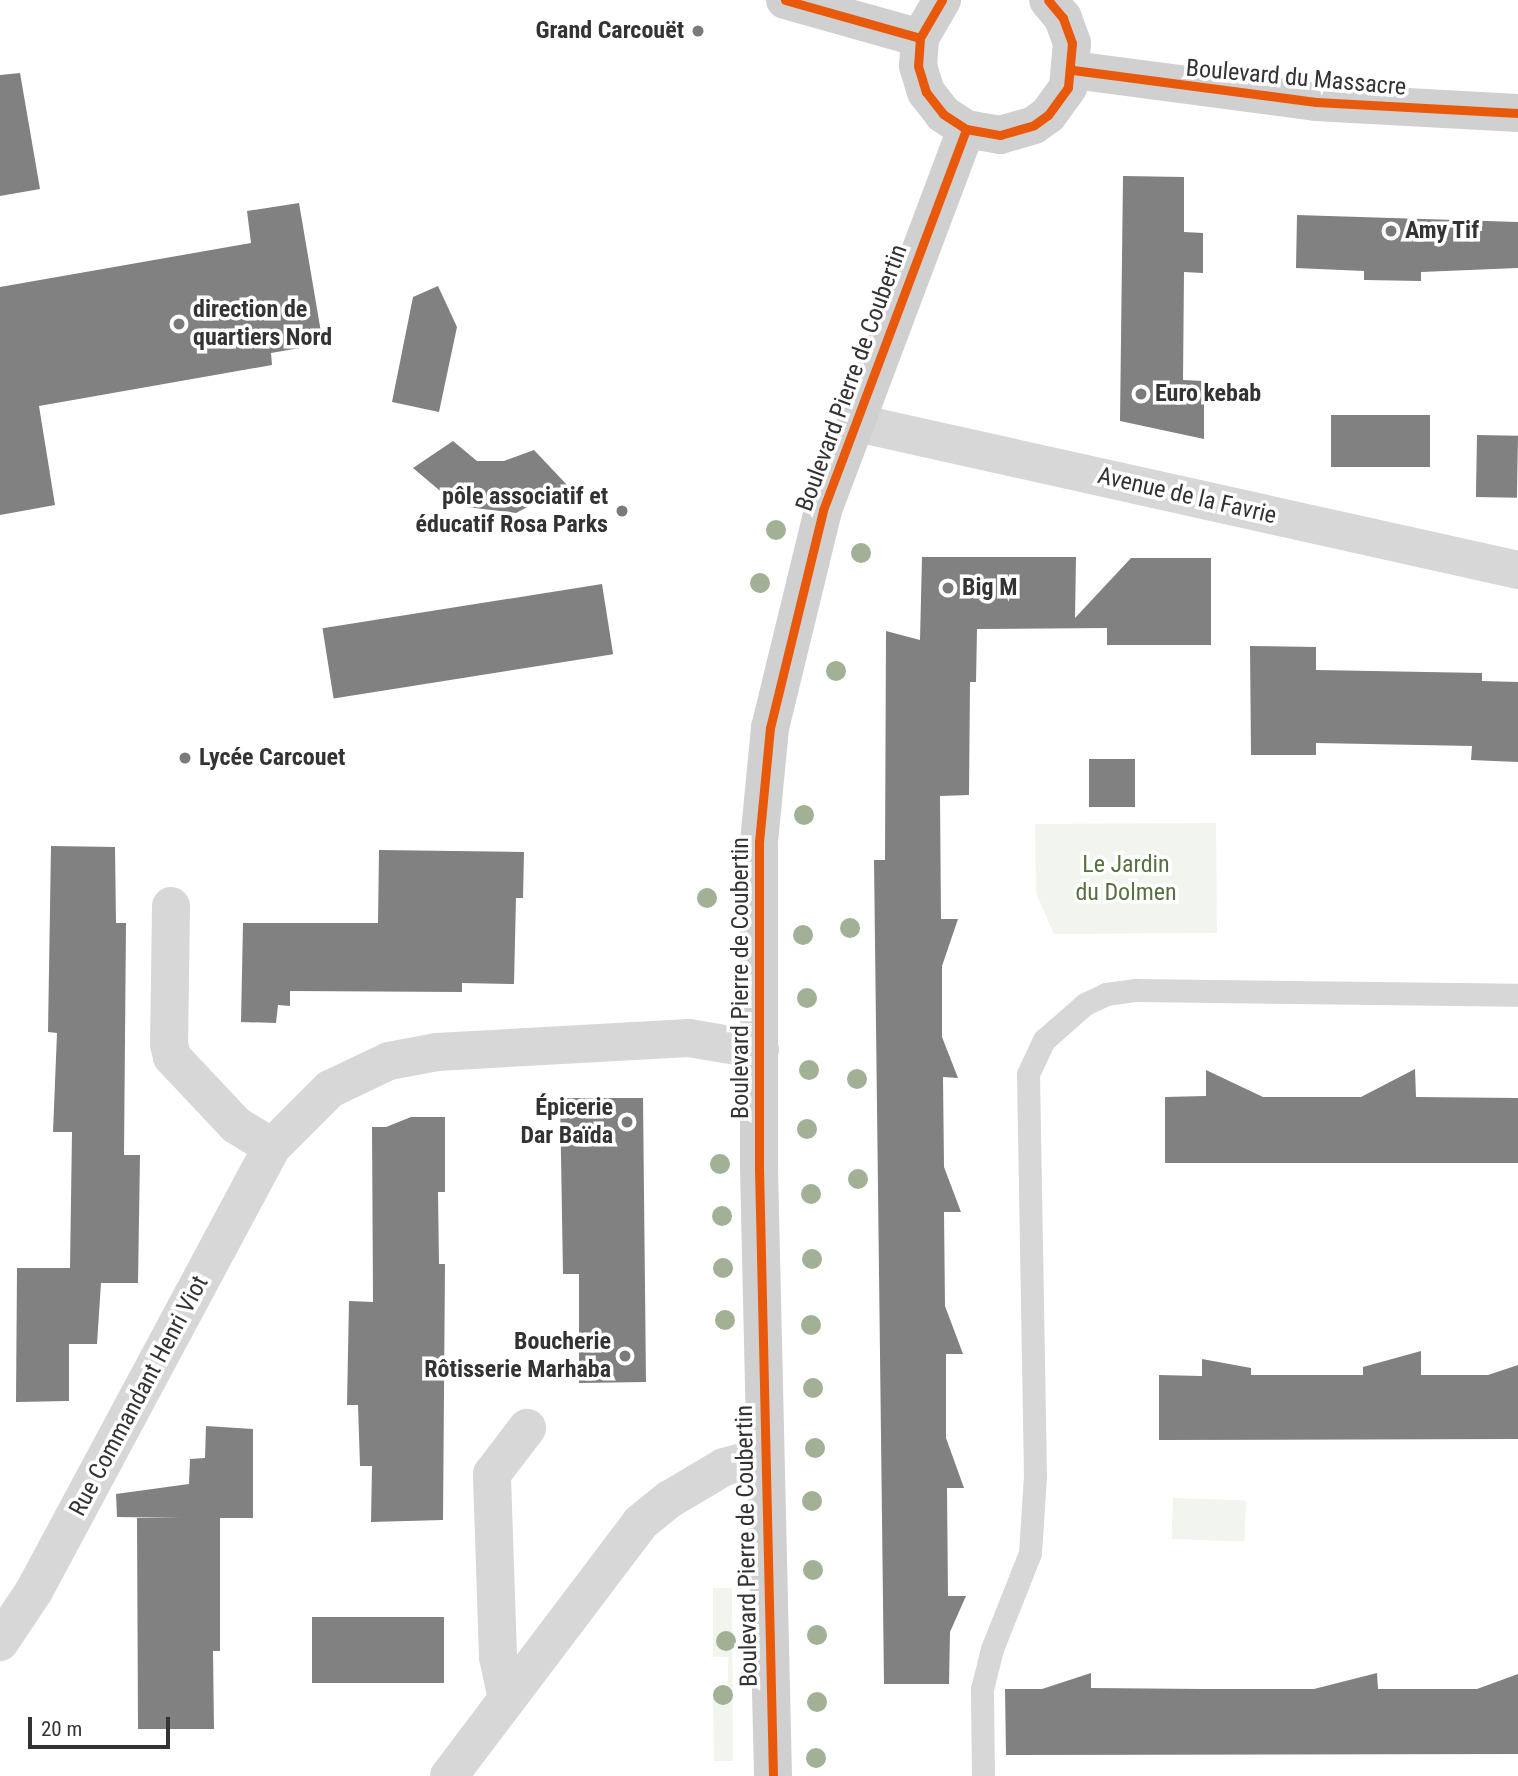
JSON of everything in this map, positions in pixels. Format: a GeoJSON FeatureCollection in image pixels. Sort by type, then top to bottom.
{"type":"FeatureCollection","features":[{"type":"Feature","properties":{"kind":"street"},"geometry":{"type":"LineString","coordinates":[[785,0],[919,38]]}},
{"type":"Feature","properties":{"kind":"street"},"geometry":{"type":"LineString","coordinates":[[942,0],[919,38],[918,66],[926,92],[943,114],[966,129],[1000,135],[1034,125],[1060,102],[1073,70],[1072,43],[1063,18],[1048,0]]}},
{"type":"Feature","properties":{"kind":"street","name":"Boulevard du Massacre"},"geometry":{"type":"LineString","coordinates":[[1073,70],[1316,102],[1518,113]]}},
{"type":"Feature","properties":{"kind":"street","name":"Boulevard Pierre de Coubertin"},"geometry":{"type":"LineString","coordinates":[[773,1776],[764,1456],[759,842],[771,728],[823,510],[966,129]]}},
{"type":"Feature","properties":{"kind":"street","name":"Avenue de la Favrie"},"geometry":{"type":"LineString","coordinates":[[857,423],[1518,570]]}},
{"type":"Feature","properties":{"kind":"street"},"geometry":{"type":"LineString","coordinates":[[171,906],[169,1044],[172,1058],[236,1125],[272,1147]]}},
{"type":"Feature","properties":{"kind":"street","name":"Rue Commandant Henri Viot"},"geometry":{"type":"LineString","coordinates":[[0,1642],[34,1591],[272,1147],[330,1089],[370,1068],[415,1056],[690,1038],[760,1050]]}},
{"type":"Feature","properties":{"kind":"street"},"geometry":{"type":"LineString","coordinates":[[506,1699],[498,1657],[492,1474],[527,1428]]}},
{"type":"Feature","properties":{"kind":"street"},"geometry":{"type":"LineString","coordinates":[[449,1776],[640,1523],[712,1473],[764,1456]]}},
{"type":"Feature","properties":{"kind":"lane"},"geometry":{"type":"LineString","coordinates":[[983,1776],[982,1689],[992,1649],[1030,1553],[1035,1475],[1028,1074],[1044,1040],[1085,1004],[1106,994],[1136,990],[1518,995]]}},
{"type":"Feature","properties":{"kind":"green space","name":"Le Jardin du Dolmen"},"geometry":{"type":"Polygon","coordinates":[[[1216,823],[1217,933],[1054,934],[1036,893],[1035,824],[1216,823]]]}},
{"type":"Feature","properties":{"kind":"green space"},"geometry":{"type":"Polygon","coordinates":[[[1173,1498],[1246,1501],[1245,1542],[1172,1539],[1173,1498]]]}},
{"type":"Feature","properties":{"kind":"green space"},"geometry":{"type":"Polygon","coordinates":[[[713,1588],[732,1588],[733,1761],[714,1761],[713,1689],[728,1688],[728,1657],[713,1657],[713,1588]]]}},
{"type":"Feature","properties":{"kind":"building"},"geometry":{"type":"Polygon","coordinates":[[[20,73],[40,189],[0,196],[0,75],[20,73]]]}},
{"type":"Feature","properties":{"kind":"building"},"geometry":{"type":"Polygon","coordinates":[[[1123,176],[1184,177],[1184,232],[1203,233],[1203,273],[1184,272],[1183,380],[1204,381],[1204,439],[1120,421],[1123,176]]]}},
{"type":"Feature","properties":{"kind":"building"},"geometry":{"type":"Polygon","coordinates":[[[299,203],[323,344],[271,353],[272,365],[39,406],[55,505],[0,515],[0,287],[251,243],[247,211],[299,203]]]}},
{"type":"Feature","properties":{"kind":"building"},"geometry":{"type":"Polygon","coordinates":[[[1297,215],[1518,222],[1518,268],[1421,272],[1421,281],[1364,280],[1364,271],[1296,268],[1297,215]]]}},
{"type":"Feature","properties":{"kind":"building"},"geometry":{"type":"Polygon","coordinates":[[[438,286],[457,327],[439,412],[392,402],[413,297],[438,286]]]}},
{"type":"Feature","properties":{"kind":"building"},"geometry":{"type":"Polygon","coordinates":[[[1331,415],[1430,415],[1430,467],[1331,467],[1331,415]]]}},
{"type":"Feature","properties":{"kind":"building"},"geometry":{"type":"Polygon","coordinates":[[[1477,435],[1518,436],[1517,498],[1476,497],[1477,435]]]}},
{"type":"Feature","properties":{"kind":"building"},"geometry":{"type":"Polygon","coordinates":[[[453,441],[477,461],[504,461],[534,450],[568,486],[516,513],[458,506],[413,468],[453,441]]]}},
{"type":"Feature","properties":{"kind":"building"},"geometry":{"type":"Polygon","coordinates":[[[922,557],[1076,557],[1075,618],[1131,558],[1211,558],[1211,645],[1107,645],[1107,628],[977,629],[976,682],[970,682],[969,795],[940,796],[941,919],[958,919],[942,966],[942,1037],[958,1078],[943,1077],[944,1167],[961,1212],[944,1212],[945,1306],[963,1354],[946,1354],[946,1438],[964,1488],[947,1488],[948,1596],[966,1596],[950,1632],[949,1684],[884,1684],[874,860],[885,860],[886,631],[920,640],[922,557]]]}},
{"type":"Feature","properties":{"kind":"building"},"geometry":{"type":"Polygon","coordinates":[[[602,584],[613,654],[334,698],[322,628],[602,584]]]}},
{"type":"Feature","properties":{"kind":"building"},"geometry":{"type":"Polygon","coordinates":[[[1250,646],[1316,647],[1316,670],[1482,673],[1482,681],[1518,682],[1518,762],[1471,760],[1472,746],[1316,743],[1316,755],[1251,755],[1250,646]]]}},
{"type":"Feature","properties":{"kind":"building"},"geometry":{"type":"Polygon","coordinates":[[[1089,759],[1135,759],[1135,807],[1089,807],[1089,759]]]}},
{"type":"Feature","properties":{"kind":"building"},"geometry":{"type":"Polygon","coordinates":[[[51,846],[115,847],[116,923],[126,923],[124,1155],[140,1155],[138,1283],[101,1283],[97,1344],[69,1344],[69,1401],[16,1402],[17,1268],[70,1268],[72,1132],[53,1132],[57,1033],[48,1032],[51,846]]]}},
{"type":"Feature","properties":{"kind":"building"},"geometry":{"type":"Polygon","coordinates":[[[379,850],[524,852],[523,898],[516,898],[514,984],[462,983],[462,992],[290,991],[290,1006],[278,1005],[276,1023],[241,1022],[243,923],[378,923],[379,850]]]}},
{"type":"Feature","properties":{"kind":"building"},"geometry":{"type":"Polygon","coordinates":[[[1415,1069],[1416,1097],[1518,1098],[1518,1163],[1165,1163],[1165,1097],[1206,1096],[1206,1070],[1263,1097],[1361,1097],[1415,1069]]]}},
{"type":"Feature","properties":{"kind":"building"},"geometry":{"type":"Polygon","coordinates":[[[560,1098],[643,1098],[646,1382],[579,1383],[579,1274],[563,1274],[560,1098]]]}},
{"type":"Feature","properties":{"kind":"building"},"geometry":{"type":"Polygon","coordinates":[[[411,1117],[445,1117],[445,1192],[438,1192],[439,1264],[445,1264],[443,1520],[371,1522],[372,1466],[360,1466],[358,1405],[347,1405],[349,1301],[373,1302],[372,1127],[386,1127],[411,1117]]]}},
{"type":"Feature","properties":{"kind":"building"},"geometry":{"type":"Polygon","coordinates":[[[1421,1351],[1421,1375],[1488,1375],[1518,1365],[1518,1439],[1159,1440],[1159,1375],[1202,1376],[1202,1359],[1251,1368],[1251,1375],[1363,1375],[1363,1367],[1421,1351]]]}},
{"type":"Feature","properties":{"kind":"building"},"geometry":{"type":"Polygon","coordinates":[[[206,1426],[253,1429],[253,1518],[220,1518],[220,1651],[213,1651],[214,1729],[138,1729],[137,1518],[181,1518],[117,1517],[116,1494],[189,1484],[190,1459],[205,1458],[206,1426]]]}},
{"type":"Feature","properties":{"kind":"building"},"geometry":{"type":"Polygon","coordinates":[[[312,1617],[444,1617],[444,1683],[312,1683],[312,1617]]]}},
{"type":"Feature","properties":{"kind":"building"},"geometry":{"type":"Polygon","coordinates":[[[1091,1673],[1091,1688],[1203,1689],[1314,1689],[1377,1673],[1378,1689],[1477,1689],[1518,1674],[1518,1754],[1006,1755],[1005,1689],[1042,1689],[1091,1673]]]}},
{"type":"Feature","properties":{"kind":"cycle path"},"geometry":{"type":"LineString","coordinates":[[785,0],[920,38]]}},
{"type":"Feature","properties":{"kind":"cycle path"},"geometry":{"type":"LineString","coordinates":[[942,0],[920,38],[918,66],[926,92],[943,114],[966,129],[1000,135],[1034,125],[1048,115],[1068,87],[1072,43],[1063,18],[1048,0]]}},
{"type":"Feature","properties":{"kind":"cycle path"},"geometry":{"type":"LineString","coordinates":[[1073,70],[1316,102],[1518,113]]}},
{"type":"Feature","properties":{"kind":"cycle path"},"geometry":{"type":"LineString","coordinates":[[773,1776],[759,1169],[759,842],[770,728],[823,510],[966,129]]}},
{"type":"Feature","properties":{"kind":"place","name":"Grand Carcouët"},"geometry":{"type":"Point","coordinates":[698,31]}},
{"type":"Feature","properties":{"kind":"place","name":"Amy Tif"},"geometry":{"type":"Point","coordinates":[1391,231]}},
{"type":"Feature","properties":{"kind":"place","name":"direction de quartiers Nord"},"geometry":{"type":"Point","coordinates":[179,324]}},
{"type":"Feature","properties":{"kind":"place","name":"Euro kebab"},"geometry":{"type":"Point","coordinates":[1141,394]}},
{"type":"Feature","properties":{"kind":"place","name":"pôle associatif et éducatif Rosa Parks"},"geometry":{"type":"Point","coordinates":[622,511]}},
{"type":"Feature","properties":{"kind":"place","name":"Big M"},"geometry":{"type":"Point","coordinates":[948,588]}},
{"type":"Feature","properties":{"kind":"place","name":"Lycée Carcouet"},"geometry":{"type":"Point","coordinates":[185,758]}},
{"type":"Feature","properties":{"kind":"place","name":"Épicerie Dar Baïda"},"geometry":{"type":"Point","coordinates":[627,1122]}},
{"type":"Feature","properties":{"kind":"place","name":"Boucherie Rôtisserie Marhaba"},"geometry":{"type":"Point","coordinates":[625,1356]}}]}
